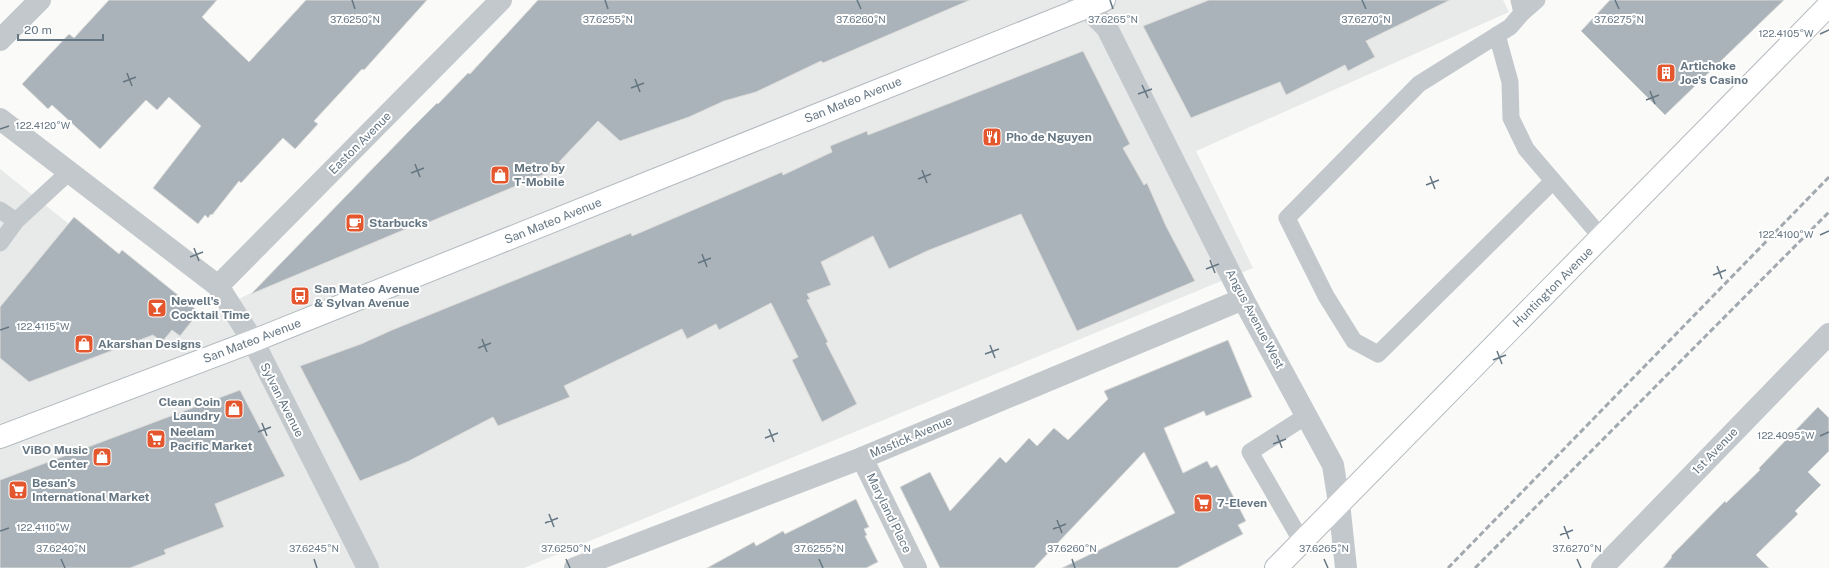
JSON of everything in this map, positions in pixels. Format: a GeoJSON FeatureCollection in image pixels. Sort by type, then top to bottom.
{"type":"FeatureCollection","features":[{"type":"Feature","properties":{"kind":"street"},"geometry":{"type":"LineString","coordinates":[[0,40],[40,0]]}},
{"type":"Feature","properties":{"kind":"street","name":"Easton Avenue"},"geometry":{"type":"LineString","coordinates":[[218,286],[501,0]]}},
{"type":"Feature","properties":{"kind":"street","name":"Angus Avenue West"},"geometry":{"type":"LineString","coordinates":[[1090,2],[1107,28],[1243,299],[1333,465],[1346,568]]}},
{"type":"Feature","properties":{"kind":"street","name":"San Mateo Avenue"},"geometry":{"type":"LineString","coordinates":[[0,437],[252,341],[1090,2]]}},
{"type":"Feature","properties":{"kind":"street","name":"Huntington Avenue"},"geometry":{"type":"LineString","coordinates":[[1276,568],[1602,238],[1829,5]]}},
{"type":"Feature","properties":{"kind":"street","name":"Sylvan Avenue"},"geometry":{"type":"LineString","coordinates":[[0,119],[218,286],[252,341],[368,568]]}},
{"type":"Feature","properties":{"kind":"street","name":"Mastick Avenue"},"geometry":{"type":"LineString","coordinates":[[575,568],[862,458],[1243,299]]}},
{"type":"Feature","properties":{"kind":"street","name":"1st Avenue"},"geometry":{"type":"LineString","coordinates":[[1602,568],[1829,334]]}},
{"type":"Feature","properties":{"kind":"street","name":"Maryland Place"},"geometry":{"type":"LineString","coordinates":[[862,458],[916,568]]}},
{"type":"Feature","properties":{"kind":"lane"},"geometry":{"type":"LineString","coordinates":[[1537,0],[1520,6],[1510,27],[1419,84],[1287,218],[1326,296],[1354,341],[1378,354],[1553,181]]}},
{"type":"Feature","properties":{"kind":"lane"},"geometry":{"type":"LineString","coordinates":[[1496,35],[1510,82],[1511,118],[1526,149],[1602,238]]}},
{"type":"Feature","properties":{"kind":"lane"},"geometry":{"type":"LineString","coordinates":[[0,243],[16,221],[69,172]]}},
{"type":"Feature","properties":{"kind":"lane"},"geometry":{"type":"LineString","coordinates":[[0,210],[16,221]]}},
{"type":"Feature","properties":{"kind":"lane"},"geometry":{"type":"LineString","coordinates":[[1302,542],[1250,452],[1306,416]]}},
{"type":"Feature","properties":{"kind":"shaded area"},"geometry":{"type":"Polygon","coordinates":[[[540,0],[1503,0],[1509,12],[1196,151],[1253,268],[524,568],[0,568],[0,169],[192,322],[265,286],[540,0]]]}},
{"type":"Feature","properties":{"kind":"building"},"geometry":{"type":"Polygon","coordinates":[[[109,0],[217,0],[202,17],[249,62],[306,0],[427,0],[364,70],[362,69],[314,121],[318,124],[295,149],[283,138],[241,183],[239,181],[212,215],[211,214],[208,218],[205,215],[198,224],[153,188],[201,126],[169,97],[157,110],[146,100],[100,149],[52,105],[48,109],[22,84],[69,34],[74,38],[109,0]]]}},
{"type":"Feature","properties":{"kind":"building"},"geometry":{"type":"Polygon","coordinates":[[[538,0],[970,0],[823,63],[821,61],[756,92],[724,101],[689,117],[620,141],[598,121],[559,162],[564,166],[415,228],[413,226],[251,294],[412,128],[468,73],[470,74],[538,0]]]}},
{"type":"Feature","properties":{"kind":"building"},"geometry":{"type":"Polygon","coordinates":[[[1209,0],[1450,0],[1366,41],[1375,57],[1348,71],[1345,65],[1286,95],[1280,82],[1191,118],[1143,26],[1209,0]]]}},
{"type":"Feature","properties":{"kind":"building","name":"Artichoke Joe's Casino"},"geometry":{"type":"Polygon","coordinates":[[[1610,0],[1784,0],[1665,115],[1581,31],[1610,0]]]}},
{"type":"Feature","properties":{"kind":"building"},"geometry":{"type":"Polygon","coordinates":[[[1083,51],[1130,144],[1123,148],[1144,185],[1147,183],[1166,226],[1195,281],[1077,331],[1021,214],[927,251],[889,269],[873,236],[821,262],[831,285],[807,294],[810,299],[807,300],[828,342],[826,343],[857,404],[822,422],[792,360],[798,357],[771,303],[719,330],[716,324],[687,339],[682,329],[564,386],[570,397],[498,426],[493,417],[409,461],[360,481],[300,366],[361,344],[631,233],[632,236],[782,172],[783,175],[832,152],[830,146],[867,131],[868,135],[1083,51]]]}},
{"type":"Feature","properties":{"kind":"building"},"geometry":{"type":"Polygon","coordinates":[[[74,217],[119,254],[122,250],[199,312],[180,336],[172,330],[162,342],[153,335],[29,382],[0,358],[0,307],[74,217]]]}},
{"type":"Feature","properties":{"kind":"building"},"geometry":{"type":"Polygon","coordinates":[[[1228,340],[1252,397],[1206,416],[1204,411],[1164,428],[1183,473],[1207,461],[1211,468],[1217,465],[1246,521],[1238,525],[1243,534],[1177,568],[1062,568],[1175,513],[1144,452],[1034,568],[940,568],[900,487],[930,472],[950,511],[1000,457],[1006,463],[1029,438],[1037,446],[1054,428],[1068,440],[1108,399],[1104,391],[1228,340]]]}},
{"type":"Feature","properties":{"kind":"building"},"geometry":{"type":"Polygon","coordinates":[[[240,390],[285,476],[215,504],[224,527],[164,550],[166,554],[130,568],[0,568],[0,480],[240,390]]]}},
{"type":"Feature","properties":{"kind":"building"},"geometry":{"type":"Polygon","coordinates":[[[1818,407],[1829,418],[1829,451],[1808,472],[1821,485],[1795,511],[1798,514],[1756,555],[1769,568],[1663,568],[1672,557],[1671,556],[1725,501],[1726,503],[1760,470],[1759,468],[1818,407]]]}},
{"type":"Feature","properties":{"kind":"building"},"geometry":{"type":"Polygon","coordinates":[[[856,499],[869,527],[864,529],[867,535],[865,536],[878,562],[866,568],[707,568],[754,542],[756,546],[783,531],[785,534],[856,499]]]}},
{"type":"Feature","properties":{"kind":"railway"},"geometry":{"type":"LineString","coordinates":[[1448,568],[1829,177]]}},
{"type":"Feature","properties":{"kind":"railway"},"geometry":{"type":"LineString","coordinates":[[1475,568],[1829,212]]}},
{"type":"Feature","properties":{"kind":"place","name":"Artichoke Joe's Casino"},"geometry":{"type":"Point","coordinates":[1666,73]}},
{"type":"Feature","properties":{"kind":"place","name":"Pho de Nguyen"},"geometry":{"type":"Point","coordinates":[992,137]}},
{"type":"Feature","properties":{"kind":"place","name":"Metro by T-Mobile"},"geometry":{"type":"Point","coordinates":[500,175]}},
{"type":"Feature","properties":{"kind":"place","name":"Starbucks"},"geometry":{"type":"Point","coordinates":[355,223]}},
{"type":"Feature","properties":{"kind":"place","name":"San Mateo Avenue & Sylvan Avenue"},"geometry":{"type":"Point","coordinates":[300,296]}},
{"type":"Feature","properties":{"kind":"place","name":"Newell's Cocktail Time"},"geometry":{"type":"Point","coordinates":[157,308]}},
{"type":"Feature","properties":{"kind":"place","name":"Akarshan Designs"},"geometry":{"type":"Point","coordinates":[84,344]}},
{"type":"Feature","properties":{"kind":"place","name":"Clean Coin Laundry"},"geometry":{"type":"Point","coordinates":[234,409]}},
{"type":"Feature","properties":{"kind":"place","name":"Neelam Pacific Market"},"geometry":{"type":"Point","coordinates":[156,439]}},
{"type":"Feature","properties":{"kind":"place","name":"ViBO Music Center"},"geometry":{"type":"Point","coordinates":[102,457]}},
{"type":"Feature","properties":{"kind":"place","name":"Besan’s International Market"},"geometry":{"type":"Point","coordinates":[18,490]}},
{"type":"Feature","properties":{"kind":"place","name":"7-Eleven"},"geometry":{"type":"Point","coordinates":[1203,503]}}]}
